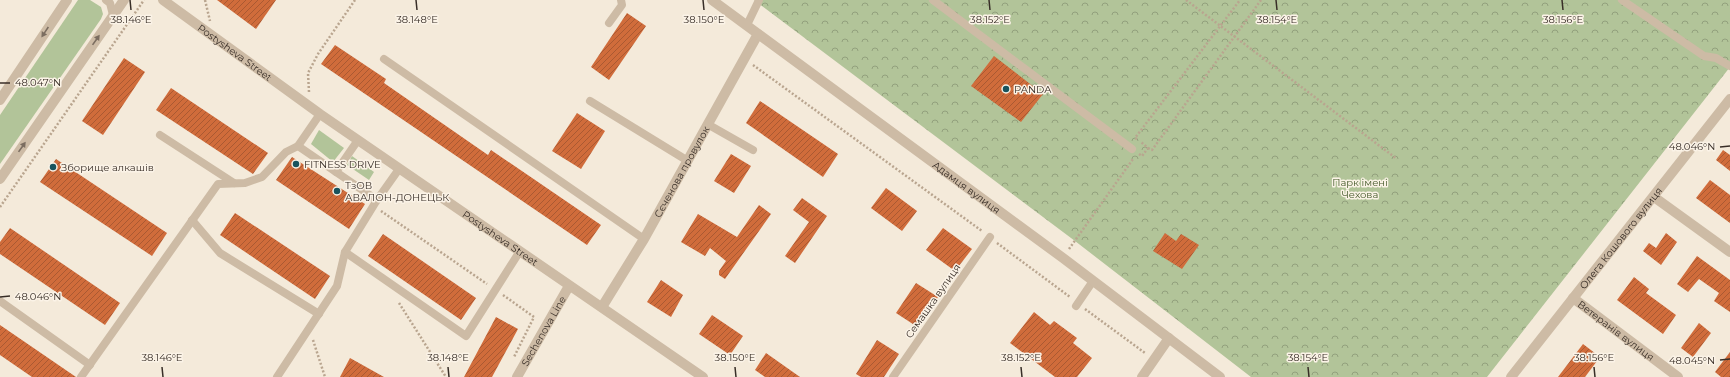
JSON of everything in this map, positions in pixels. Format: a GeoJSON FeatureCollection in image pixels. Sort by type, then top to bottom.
{"type":"FeatureCollection","features":[{"type":"Feature","properties":{"kind":"street"},"geometry":{"type":"LineString","coordinates":[[0,100],[67,0]]}},
{"type":"Feature","properties":{"kind":"street"},"geometry":{"type":"LineString","coordinates":[[0,179],[124,0]]}},
{"type":"Feature","properties":{"kind":"street","name":"Postysheva Street"},"geometry":{"type":"LineString","coordinates":[[163,0],[320,114],[703,377]]}},
{"type":"Feature","properties":{"kind":"street","name":"Адамця вулиця"},"geometry":{"type":"LineString","coordinates":[[712,0],[1063,258],[1220,377]]}},
{"type":"Feature","properties":{"kind":"street","name":"Сєченова провулок"},"geometry":{"type":"LineString","coordinates":[[602,307],[644,239],[709,125],[758,34]]}},
{"type":"Feature","properties":{"kind":"street","name":"Олега Кошового вулиця"},"geometry":{"type":"LineString","coordinates":[[1511,377],[1730,99]]}},
{"type":"Feature","properties":{"kind":"street"},"geometry":{"type":"LineString","coordinates":[[1654,197],[1730,252]]}},
{"type":"Feature","properties":{"kind":"street","name":"Sechenova Line"},"geometry":{"type":"LineString","coordinates":[[517,377],[569,286]]}},
{"type":"Feature","properties":{"kind":"street","name":"Ветеранів вулиця"},"geometry":{"type":"LineString","coordinates":[[1573,298],[1678,377]]}},
{"type":"Feature","properties":{"kind":"street"},"geometry":{"type":"LineString","coordinates":[[1142,377],[1169,338]]}},
{"type":"Feature","properties":{"kind":"lane"},"geometry":{"type":"LineString","coordinates":[[106,0],[110,3],[114,15]]}},
{"type":"Feature","properties":{"kind":"lane"},"geometry":{"type":"LineString","coordinates":[[609,23],[622,5],[621,0]]}},
{"type":"Feature","properties":{"kind":"lane"},"geometry":{"type":"LineString","coordinates":[[747,25],[759,0]]}},
{"type":"Feature","properties":{"kind":"lane"},"geometry":{"type":"LineString","coordinates":[[933,0],[1132,149]]}},
{"type":"Feature","properties":{"kind":"lane"},"geometry":{"type":"LineString","coordinates":[[1622,0],[1704,56],[1716,58],[1730,66]]}},
{"type":"Feature","properties":{"kind":"lane"},"geometry":{"type":"LineString","coordinates":[[384,59],[644,239]]}},
{"type":"Feature","properties":{"kind":"lane"},"geometry":{"type":"LineString","coordinates":[[590,101],[688,161]]}},
{"type":"Feature","properties":{"kind":"lane"},"geometry":{"type":"LineString","coordinates":[[81,377],[218,184],[245,183],[262,177],[286,152],[298,146],[320,114]]}},
{"type":"Feature","properties":{"kind":"lane"},"geometry":{"type":"LineString","coordinates":[[709,125],[753,150]]}},
{"type":"Feature","properties":{"kind":"lane"},"geometry":{"type":"LineString","coordinates":[[160,135],[234,183]]}},
{"type":"Feature","properties":{"kind":"lane"},"geometry":{"type":"LineString","coordinates":[[336,172],[358,140]]}},
{"type":"Feature","properties":{"kind":"lane"},"geometry":{"type":"LineString","coordinates":[[298,146],[336,172],[375,202]]}},
{"type":"Feature","properties":{"kind":"lane"},"geometry":{"type":"LineString","coordinates":[[277,377],[337,286],[345,252],[375,202],[399,169]]}},
{"type":"Feature","properties":{"kind":"lane"},"geometry":{"type":"LineString","coordinates":[[192,220],[220,253],[319,314]]}},
{"type":"Feature","properties":{"kind":"lane","name":"Семашка вулиця"},"geometry":{"type":"LineString","coordinates":[[893,377],[990,237]]}},
{"type":"Feature","properties":{"kind":"lane"},"geometry":{"type":"LineString","coordinates":[[345,252],[466,336],[520,251]]}},
{"type":"Feature","properties":{"kind":"lane"},"geometry":{"type":"LineString","coordinates":[[1076,306],[1093,281]]}},
{"type":"Feature","properties":{"kind":"lane"},"geometry":{"type":"LineString","coordinates":[[0,301],[90,364]]}},
{"type":"Feature","properties":{"kind":"path"},"geometry":{"type":"LineString","coordinates":[[0,207],[144,0]]}},
{"type":"Feature","properties":{"kind":"path"},"geometry":{"type":"LineString","coordinates":[[310,107],[308,73],[318,54],[355,0]]}},
{"type":"Feature","properties":{"kind":"path"},"geometry":{"type":"LineString","coordinates":[[1186,0],[1397,159]]}},
{"type":"Feature","properties":{"kind":"path"},"geometry":{"type":"LineString","coordinates":[[1240,0],[1135,138],[1148,148],[1152,150],[1262,0]]}},
{"type":"Feature","properties":{"kind":"path"},"geometry":{"type":"LineString","coordinates":[[744,59],[990,237]]}},
{"type":"Feature","properties":{"kind":"path"},"geometry":{"type":"LineString","coordinates":[[1063,258],[1137,153],[1142,156],[1148,148]]}},
{"type":"Feature","properties":{"kind":"path"},"geometry":{"type":"LineString","coordinates":[[375,202],[534,317],[511,364]]}},
{"type":"Feature","properties":{"kind":"path"},"geometry":{"type":"LineString","coordinates":[[397,300],[446,377]]}},
{"type":"Feature","properties":{"kind":"path"},"geometry":{"type":"LineString","coordinates":[[309,328],[325,377]]}},
{"type":"Feature","properties":{"kind":"green space"},"geometry":{"type":"Polygon","coordinates":[[[78,0],[90,0],[101,7],[103,14],[101,19],[0,164],[0,115],[78,0]]]}},
{"type":"Feature","properties":{"kind":"green space","name":"Парк імені Чехова"},"geometry":{"type":"Polygon","coordinates":[[[754,0],[1730,0],[1730,67],[1487,377],[1251,377],[1075,241],[754,0]]]}},
{"type":"Feature","properties":{"kind":"green space"},"geometry":{"type":"Polygon","coordinates":[[[319,130],[344,148],[333,162],[311,144],[319,130]]]}},
{"type":"Feature","properties":{"kind":"green space"},"geometry":{"type":"Polygon","coordinates":[[[352,156],[374,172],[369,180],[347,165],[352,156]]]}},
{"type":"Feature","properties":{"kind":"building"},"geometry":{"type":"Polygon","coordinates":[[[217,0],[276,0],[256,29],[217,0]]]}},
{"type":"Feature","properties":{"kind":"building"},"geometry":{"type":"Polygon","coordinates":[[[627,13],[646,26],[609,80],[591,67],[627,13]]]}},
{"type":"Feature","properties":{"kind":"building"},"geometry":{"type":"Polygon","coordinates":[[[335,45],[386,79],[384,83],[488,155],[491,150],[601,225],[587,245],[321,64],[335,45]]]}},
{"type":"Feature","properties":{"kind":"building"},"geometry":{"type":"Polygon","coordinates":[[[994,56],[1043,94],[1021,122],[971,86],[994,56]]]}},
{"type":"Feature","properties":{"kind":"building"},"geometry":{"type":"Polygon","coordinates":[[[124,58],[145,72],[103,135],[82,121],[124,58]]]}},
{"type":"Feature","properties":{"kind":"building"},"geometry":{"type":"Polygon","coordinates":[[[171,88],[268,153],[253,174],[156,110],[171,88]]]}},
{"type":"Feature","properties":{"kind":"building"},"geometry":{"type":"Polygon","coordinates":[[[760,101],[838,154],[823,177],[746,123],[760,101]]]}},
{"type":"Feature","properties":{"kind":"building"},"geometry":{"type":"Polygon","coordinates":[[[577,113],[605,131],[581,169],[552,151],[577,113]]]}},
{"type":"Feature","properties":{"kind":"building"},"geometry":{"type":"Polygon","coordinates":[[[1723,150],[1730,155],[1730,171],[1716,160],[1723,150]]]}},
{"type":"Feature","properties":{"kind":"building"},"geometry":{"type":"Polygon","coordinates":[[[731,154],[751,166],[734,193],[714,181],[731,154]]]}},
{"type":"Feature","properties":{"kind":"building"},"geometry":{"type":"Polygon","coordinates":[[[292,157],[365,204],[349,229],[276,180],[292,157]]]}},
{"type":"Feature","properties":{"kind":"building"},"geometry":{"type":"Polygon","coordinates":[[[56,159],[167,233],[152,256],[40,182],[56,159]]]}},
{"type":"Feature","properties":{"kind":"building"},"geometry":{"type":"Polygon","coordinates":[[[1710,180],[1730,195],[1730,223],[1696,198],[1710,180]]]}},
{"type":"Feature","properties":{"kind":"building"},"geometry":{"type":"Polygon","coordinates":[[[886,188],[917,211],[902,231],[871,208],[886,188]]]}},
{"type":"Feature","properties":{"kind":"building"},"geometry":{"type":"Polygon","coordinates":[[[802,198],[827,216],[795,263],[785,256],[809,222],[793,210],[802,198]]]}},
{"type":"Feature","properties":{"kind":"building"},"geometry":{"type":"Polygon","coordinates":[[[759,205],[771,214],[725,279],[719,275],[719,271],[726,261],[710,248],[705,256],[681,242],[698,214],[737,237],[759,205]]]}},
{"type":"Feature","properties":{"kind":"building"},"geometry":{"type":"Polygon","coordinates":[[[235,213],[330,276],[315,299],[220,235],[235,213]]]}},
{"type":"Feature","properties":{"kind":"building"},"geometry":{"type":"Polygon","coordinates":[[[10,228],[120,303],[105,325],[0,254],[0,242],[10,228]]]}},
{"type":"Feature","properties":{"kind":"building"},"geometry":{"type":"Polygon","coordinates":[[[943,228],[972,249],[955,271],[926,250],[943,228]]]}},
{"type":"Feature","properties":{"kind":"building"},"geometry":{"type":"Polygon","coordinates":[[[1165,233],[1176,241],[1181,234],[1199,245],[1182,269],[1153,251],[1165,233]]]}},
{"type":"Feature","properties":{"kind":"building"},"geometry":{"type":"Polygon","coordinates":[[[1666,233],[1677,242],[1661,265],[1643,251],[1649,243],[1656,248],[1666,233]]]}},
{"type":"Feature","properties":{"kind":"building"},"geometry":{"type":"Polygon","coordinates":[[[383,234],[476,298],[461,320],[368,256],[383,234]]]}},
{"type":"Feature","properties":{"kind":"building"},"geometry":{"type":"Polygon","coordinates":[[[1697,256],[1730,280],[1730,312],[1714,301],[1719,293],[1699,279],[1688,292],[1677,284],[1697,256]]]}},
{"type":"Feature","properties":{"kind":"building"},"geometry":{"type":"Polygon","coordinates":[[[1634,277],[1649,289],[1646,293],[1676,315],[1663,334],[1617,300],[1634,277]]]}},
{"type":"Feature","properties":{"kind":"building"},"geometry":{"type":"Polygon","coordinates":[[[661,280],[683,295],[671,317],[647,302],[661,280]]]}},
{"type":"Feature","properties":{"kind":"building"},"geometry":{"type":"Polygon","coordinates":[[[916,283],[938,297],[919,328],[896,313],[916,283]]]}},
{"type":"Feature","properties":{"kind":"building"},"geometry":{"type":"Polygon","coordinates":[[[1034,312],[1050,325],[1054,321],[1077,338],[1073,343],[1092,358],[1077,377],[1055,377],[1010,343],[1034,312]]]}},
{"type":"Feature","properties":{"kind":"building"},"geometry":{"type":"Polygon","coordinates":[[[712,315],[743,336],[730,355],[699,334],[712,315]]]}},
{"type":"Feature","properties":{"kind":"building"},"geometry":{"type":"Polygon","coordinates":[[[496,317],[518,329],[492,377],[464,377],[496,317]]]}},
{"type":"Feature","properties":{"kind":"building"},"geometry":{"type":"Polygon","coordinates":[[[1699,323],[1711,333],[1693,357],[1681,348],[1699,323]]]}},
{"type":"Feature","properties":{"kind":"building"},"geometry":{"type":"Polygon","coordinates":[[[0,325],[76,377],[32,377],[0,355],[0,325]]]}},
{"type":"Feature","properties":{"kind":"building"},"geometry":{"type":"Polygon","coordinates":[[[877,340],[899,354],[884,377],[861,377],[856,374],[877,340]]]}},
{"type":"Feature","properties":{"kind":"building"},"geometry":{"type":"Polygon","coordinates":[[[1583,344],[1600,357],[1585,377],[1558,377],[1583,344]]]}},
{"type":"Feature","properties":{"kind":"building"},"geometry":{"type":"Polygon","coordinates":[[[1730,352],[1730,377],[1721,377],[1715,372],[1730,352]]]}},
{"type":"Feature","properties":{"kind":"building"},"geometry":{"type":"Polygon","coordinates":[[[766,353],[800,377],[765,377],[755,370],[766,353]]]}},
{"type":"Feature","properties":{"kind":"building"},"geometry":{"type":"Polygon","coordinates":[[[350,358],[384,377],[340,377],[350,358]]]}},
{"type":"Feature","properties":{"kind":"place","name":"PANDA"},"geometry":{"type":"Point","coordinates":[1006,89]}},
{"type":"Feature","properties":{"kind":"place","name":"FITNESS DRIVE"},"geometry":{"type":"Point","coordinates":[296,164]}},
{"type":"Feature","properties":{"kind":"place","name":"Зборище алкашів"},"geometry":{"type":"Point","coordinates":[53,167]}},
{"type":"Feature","properties":{"kind":"place","name":"ТзОВ АВАЛОН-ДОНЕЦЬК"},"geometry":{"type":"Point","coordinates":[337,191]}}]}
